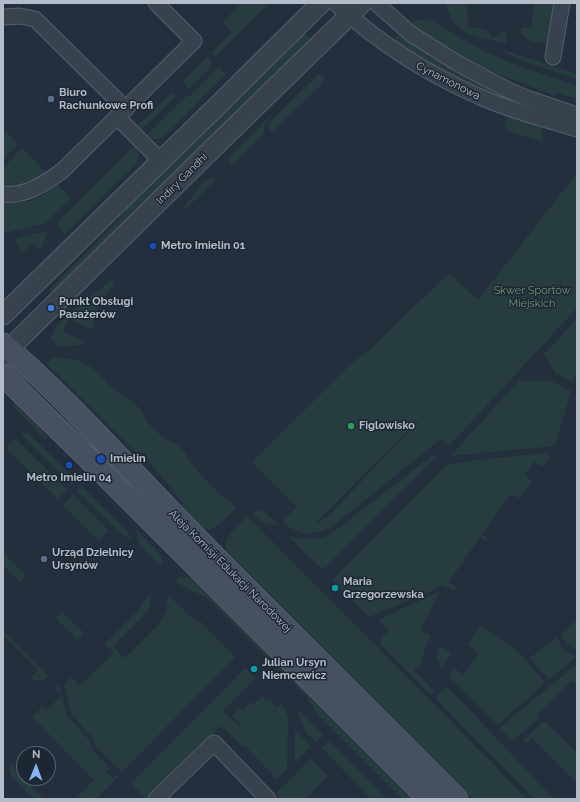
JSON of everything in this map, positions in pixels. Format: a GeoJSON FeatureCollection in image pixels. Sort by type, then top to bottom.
{"type":"FeatureCollection","features":[{"type":"Feature","properties":{"kind":"main road","name":"Aleja Komisji Edukacji Narodowej"},"geometry":{"type":"LineString","coordinates":[[5,349],[104,440],[187,528],[457,799]]}},
{"type":"Feature","properties":{"kind":"main road","name":"Aleja Komisji Edukacji Narodowej"},"geometry":{"type":"LineString","coordinates":[[3,375],[429,799]]}},
{"type":"Feature","properties":{"kind":"street"},"geometry":{"type":"LineString","coordinates":[[3,194],[28,192],[42,186],[62,171],[194,41],[156,3]]}},
{"type":"Feature","properties":{"kind":"street"},"geometry":{"type":"LineString","coordinates":[[3,315],[321,3]]}},
{"type":"Feature","properties":{"kind":"street","name":"Cynamonowa"},"geometry":{"type":"LineString","coordinates":[[335,3],[356,9],[380,41],[421,68],[443,80],[498,104],[577,129]]}},
{"type":"Feature","properties":{"kind":"street","name":"Cynamonowa"},"geometry":{"type":"LineString","coordinates":[[376,3],[411,34],[457,63],[508,90],[577,115]]}},
{"type":"Feature","properties":{"kind":"street"},"geometry":{"type":"LineString","coordinates":[[553,57],[562,3]]}},
{"type":"Feature","properties":{"kind":"street","name":"Indiry Gandhi"},"geometry":{"type":"LineString","coordinates":[[5,349],[356,9]]}},
{"type":"Feature","properties":{"kind":"street"},"geometry":{"type":"LineString","coordinates":[[3,17],[20,16],[35,19],[121,113],[161,161]]}},
{"type":"Feature","properties":{"kind":"street"},"geometry":{"type":"LineString","coordinates":[[156,799],[214,743],[268,799]]}},
{"type":"Feature","properties":{"kind":"green space"},"geometry":{"type":"Polygon","coordinates":[[[242,3],[269,3],[215,57],[211,53],[232,32],[223,22],[242,3]]]}},
{"type":"Feature","properties":{"kind":"green space"},"geometry":{"type":"Polygon","coordinates":[[[446,3],[467,3],[468,27],[486,29],[493,38],[503,31],[506,31],[506,43],[468,34],[455,23],[450,15],[446,3]]]}},
{"type":"Feature","properties":{"kind":"green space"},"geometry":{"type":"Polygon","coordinates":[[[534,3],[557,3],[551,40],[546,44],[530,41],[521,33],[521,28],[531,27],[534,3]]]}},
{"type":"Feature","properties":{"kind":"green space"},"geometry":{"type":"Polygon","coordinates":[[[416,20],[432,21],[490,54],[527,69],[577,85],[577,99],[557,93],[555,96],[473,63],[449,50],[411,24],[416,20]]]}},
{"type":"Feature","properties":{"kind":"green space"},"geometry":{"type":"Polygon","coordinates":[[[305,32],[312,40],[53,294],[49,290],[114,225],[133,201],[305,32]]]}},
{"type":"Feature","properties":{"kind":"green space"},"geometry":{"type":"Polygon","coordinates":[[[398,35],[461,75],[548,113],[497,98],[453,77],[393,41],[398,35]]]}},
{"type":"Feature","properties":{"kind":"green space"},"geometry":{"type":"Polygon","coordinates":[[[500,49],[577,74],[577,79],[525,62],[500,49]]]}},
{"type":"Feature","properties":{"kind":"green space"},"geometry":{"type":"Polygon","coordinates":[[[208,56],[212,61],[209,69],[189,89],[182,82],[208,56]]]}},
{"type":"Feature","properties":{"kind":"green space"},"geometry":{"type":"Polygon","coordinates":[[[219,67],[226,74],[165,136],[160,139],[155,139],[146,135],[184,98],[192,94],[219,67]]]}},
{"type":"Feature","properties":{"kind":"green space"},"geometry":{"type":"Polygon","coordinates":[[[319,74],[325,77],[321,85],[272,132],[269,128],[269,123],[319,74]]]}},
{"type":"Feature","properties":{"kind":"green space"},"geometry":{"type":"Polygon","coordinates":[[[171,93],[175,97],[141,130],[137,126],[171,93]]]}},
{"type":"Feature","properties":{"kind":"green space"},"geometry":{"type":"Polygon","coordinates":[[[508,117],[539,125],[542,132],[543,142],[508,131],[504,126],[508,117]]]}},
{"type":"Feature","properties":{"kind":"green space"},"geometry":{"type":"Polygon","coordinates":[[[267,119],[268,120],[264,124],[264,133],[231,166],[229,160],[230,156],[267,119]]]}},
{"type":"Feature","properties":{"kind":"green space"},"geometry":{"type":"Polygon","coordinates":[[[4,130],[17,143],[17,145],[3,160],[4,130]]]}},
{"type":"Feature","properties":{"kind":"green space"},"geometry":{"type":"Polygon","coordinates":[[[135,145],[139,155],[136,164],[65,234],[57,227],[60,219],[135,145]]]}},
{"type":"Feature","properties":{"kind":"green space"},"geometry":{"type":"Polygon","coordinates":[[[22,148],[46,173],[36,181],[26,185],[3,187],[3,168],[22,148]]]}},
{"type":"Feature","properties":{"kind":"green space","name":"Skwer Sportów Miejskich"},"geometry":{"type":"Polygon","coordinates":[[[577,173],[577,308],[449,446],[441,439],[333,526],[319,532],[307,533],[294,530],[282,521],[297,507],[252,462],[352,363],[368,351],[449,273],[478,300],[577,173]],[[435,405],[315,523],[321,521],[329,515],[435,405]]]}},
{"type":"Feature","properties":{"kind":"green space"},"geometry":{"type":"Polygon","coordinates":[[[210,178],[217,179],[179,215],[202,183],[210,178]]]}},
{"type":"Feature","properties":{"kind":"green space"},"geometry":{"type":"Polygon","coordinates":[[[57,184],[71,198],[46,223],[5,233],[3,230],[3,202],[33,200],[45,194],[57,184]]]}},
{"type":"Feature","properties":{"kind":"green space"},"geometry":{"type":"Polygon","coordinates":[[[48,231],[42,248],[37,248],[33,243],[21,253],[16,242],[17,238],[48,231]]]}},
{"type":"Feature","properties":{"kind":"green space"},"geometry":{"type":"Polygon","coordinates":[[[114,278],[113,286],[99,305],[95,315],[94,327],[91,327],[90,329],[68,319],[63,331],[85,342],[72,346],[58,346],[50,337],[55,331],[53,329],[77,307],[114,278]]]}},
{"type":"Feature","properties":{"kind":"green space"},"geometry":{"type":"Polygon","coordinates":[[[577,319],[577,370],[573,382],[555,373],[544,354],[577,319]]]}},
{"type":"Feature","properties":{"kind":"green space"},"geometry":{"type":"Polygon","coordinates":[[[52,358],[74,359],[86,364],[97,372],[119,394],[138,407],[156,431],[183,450],[191,463],[207,481],[237,507],[213,528],[202,528],[181,505],[183,503],[147,459],[144,453],[139,451],[136,453],[46,363],[52,358]]]}},
{"type":"Feature","properties":{"kind":"green space"},"geometry":{"type":"Polygon","coordinates":[[[519,381],[551,381],[571,391],[555,446],[450,456],[519,381]]]}},
{"type":"Feature","properties":{"kind":"green space"},"geometry":{"type":"Polygon","coordinates":[[[14,398],[30,415],[47,437],[45,439],[14,408],[14,398]]]}},
{"type":"Feature","properties":{"kind":"green space"},"geometry":{"type":"Polygon","coordinates":[[[28,433],[76,480],[72,485],[21,434],[28,433]]]}},
{"type":"Feature","properties":{"kind":"green space"},"geometry":{"type":"Polygon","coordinates":[[[15,438],[67,490],[58,499],[6,448],[15,438]]]}},
{"type":"Feature","properties":{"kind":"green space"},"geometry":{"type":"Polygon","coordinates":[[[545,453],[550,457],[544,465],[541,466],[535,461],[525,475],[532,482],[520,498],[511,494],[482,534],[488,541],[485,541],[480,537],[449,582],[455,586],[456,590],[440,585],[434,590],[369,617],[332,580],[446,465],[545,453]]]}},
{"type":"Feature","properties":{"kind":"green space"},"geometry":{"type":"Polygon","coordinates":[[[433,455],[437,456],[323,570],[288,536],[318,539],[328,536],[433,455]]]}},
{"type":"Feature","properties":{"kind":"green space"},"geometry":{"type":"Polygon","coordinates":[[[82,486],[129,534],[131,540],[123,535],[77,491],[82,486]]]}},
{"type":"Feature","properties":{"kind":"green space"},"geometry":{"type":"Polygon","coordinates":[[[73,495],[109,531],[99,541],[63,505],[73,495]]]}},
{"type":"Feature","properties":{"kind":"green space"},"geometry":{"type":"Polygon","coordinates":[[[263,510],[279,526],[261,522],[252,513],[263,510]]]}},
{"type":"Feature","properties":{"kind":"green space"},"geometry":{"type":"Polygon","coordinates":[[[247,516],[527,799],[473,799],[227,551],[226,546],[229,536],[247,516]]]}},
{"type":"Feature","properties":{"kind":"green space"},"geometry":{"type":"Polygon","coordinates":[[[136,530],[161,555],[163,561],[162,564],[160,565],[140,546],[136,530]]]}},
{"type":"Feature","properties":{"kind":"green space"},"geometry":{"type":"Polygon","coordinates":[[[3,552],[26,576],[20,582],[3,565],[3,552]]]}},
{"type":"Feature","properties":{"kind":"green space"},"geometry":{"type":"Polygon","coordinates":[[[179,577],[188,577],[197,581],[414,799],[402,799],[317,714],[306,696],[207,598],[178,583],[175,580],[179,577]]]}},
{"type":"Feature","properties":{"kind":"green space"},"geometry":{"type":"Polygon","coordinates":[[[440,591],[420,630],[431,635],[424,651],[422,662],[414,670],[434,691],[431,695],[380,644],[381,638],[389,630],[378,620],[440,591]]]}},
{"type":"Feature","properties":{"kind":"green space"},"geometry":{"type":"Polygon","coordinates":[[[151,595],[150,607],[148,611],[113,646],[125,658],[159,624],[166,612],[168,595],[194,619],[200,621],[235,657],[122,772],[97,748],[93,738],[71,714],[64,684],[71,677],[80,686],[114,653],[105,644],[151,595]]]}},
{"type":"Feature","properties":{"kind":"green space"},"geometry":{"type":"Polygon","coordinates":[[[62,612],[84,633],[77,640],[56,618],[62,612]]]}},
{"type":"Feature","properties":{"kind":"green space"},"geometry":{"type":"Polygon","coordinates":[[[577,619],[577,651],[566,643],[562,636],[563,633],[577,619]]]}},
{"type":"Feature","properties":{"kind":"green space"},"geometry":{"type":"Polygon","coordinates":[[[481,625],[511,646],[524,658],[545,683],[498,725],[451,679],[450,674],[453,667],[463,675],[479,654],[467,644],[481,625]]]}},
{"type":"Feature","properties":{"kind":"green space"},"geometry":{"type":"Polygon","coordinates":[[[3,631],[48,676],[46,679],[37,681],[30,678],[38,670],[3,635],[3,631]]]}},
{"type":"Feature","properties":{"kind":"green space"},"geometry":{"type":"Polygon","coordinates":[[[557,637],[562,648],[576,657],[549,680],[530,658],[557,637]]]}},
{"type":"Feature","properties":{"kind":"green space"},"geometry":{"type":"Polygon","coordinates":[[[438,646],[452,652],[442,668],[437,658],[438,646]]]}},
{"type":"Feature","properties":{"kind":"green space"},"geometry":{"type":"Polygon","coordinates":[[[577,664],[577,686],[571,681],[538,714],[540,717],[513,741],[499,728],[577,664]]]}},
{"type":"Feature","properties":{"kind":"green space"},"geometry":{"type":"Polygon","coordinates":[[[245,668],[256,678],[223,711],[241,727],[242,726],[232,716],[240,708],[243,710],[251,702],[254,704],[263,696],[267,701],[270,699],[277,707],[281,703],[288,716],[287,769],[277,779],[245,746],[243,747],[221,726],[145,799],[131,783],[245,668]]]}},
{"type":"Feature","properties":{"kind":"green space"},"geometry":{"type":"Polygon","coordinates":[[[57,685],[60,689],[61,694],[54,688],[57,685]]]}},
{"type":"Feature","properties":{"kind":"green space"},"geometry":{"type":"Polygon","coordinates":[[[447,686],[554,799],[534,799],[435,698],[447,686]]]}},
{"type":"Feature","properties":{"kind":"green space"},"geometry":{"type":"Polygon","coordinates":[[[62,695],[67,716],[90,741],[92,750],[110,768],[106,772],[113,778],[117,775],[118,777],[96,799],[75,799],[94,780],[32,717],[42,707],[46,711],[62,695]]]}},
{"type":"Feature","properties":{"kind":"green space"},"geometry":{"type":"Polygon","coordinates":[[[296,708],[323,735],[316,742],[306,732],[296,708]]]}},
{"type":"Feature","properties":{"kind":"green space"},"geometry":{"type":"Polygon","coordinates":[[[544,721],[577,753],[577,784],[532,738],[526,744],[523,741],[544,721]]]}},
{"type":"Feature","properties":{"kind":"green space"},"geometry":{"type":"Polygon","coordinates":[[[295,731],[311,747],[295,762],[295,731]]]}},
{"type":"Feature","properties":{"kind":"green space"},"geometry":{"type":"Polygon","coordinates":[[[329,741],[387,799],[371,799],[322,748],[329,741]]]}},
{"type":"Feature","properties":{"kind":"green space"},"geometry":{"type":"Polygon","coordinates":[[[311,758],[328,776],[305,799],[281,799],[276,794],[311,758]]]}},
{"type":"Feature","properties":{"kind":"green space"},"geometry":{"type":"Polygon","coordinates":[[[9,763],[16,770],[16,781],[11,776],[9,763]]]}},
{"type":"Feature","properties":{"kind":"green space"},"geometry":{"type":"Polygon","coordinates":[[[21,786],[31,786],[44,799],[34,799],[21,786]]]}},
{"type":"Feature","properties":{"kind":"place","name":"Biuro Rachunkowe Profi"},"geometry":{"type":"Point","coordinates":[51,99]}},
{"type":"Feature","properties":{"kind":"place","name":"Metro Imielin 01"},"geometry":{"type":"Point","coordinates":[153,246]}},
{"type":"Feature","properties":{"kind":"place","name":"Punkt Obsługi Pasażerów"},"geometry":{"type":"Point","coordinates":[51,308]}},
{"type":"Feature","properties":{"kind":"place","name":"Figlowisko"},"geometry":{"type":"Point","coordinates":[351,426]}},
{"type":"Feature","properties":{"kind":"place","name":"Imielin"},"geometry":{"type":"Point","coordinates":[101,459]}},
{"type":"Feature","properties":{"kind":"place","name":"Metro Imielin 04"},"geometry":{"type":"Point","coordinates":[69,465]}},
{"type":"Feature","properties":{"kind":"place","name":"Urząd Dzielnicy Ursynów"},"geometry":{"type":"Point","coordinates":[44,559]}},
{"type":"Feature","properties":{"kind":"place","name":"Maria Grzegorzewska"},"geometry":{"type":"Point","coordinates":[335,588]}},
{"type":"Feature","properties":{"kind":"place","name":"Julian Ursyn Niemcewicz"},"geometry":{"type":"Point","coordinates":[254,669]}}]}
